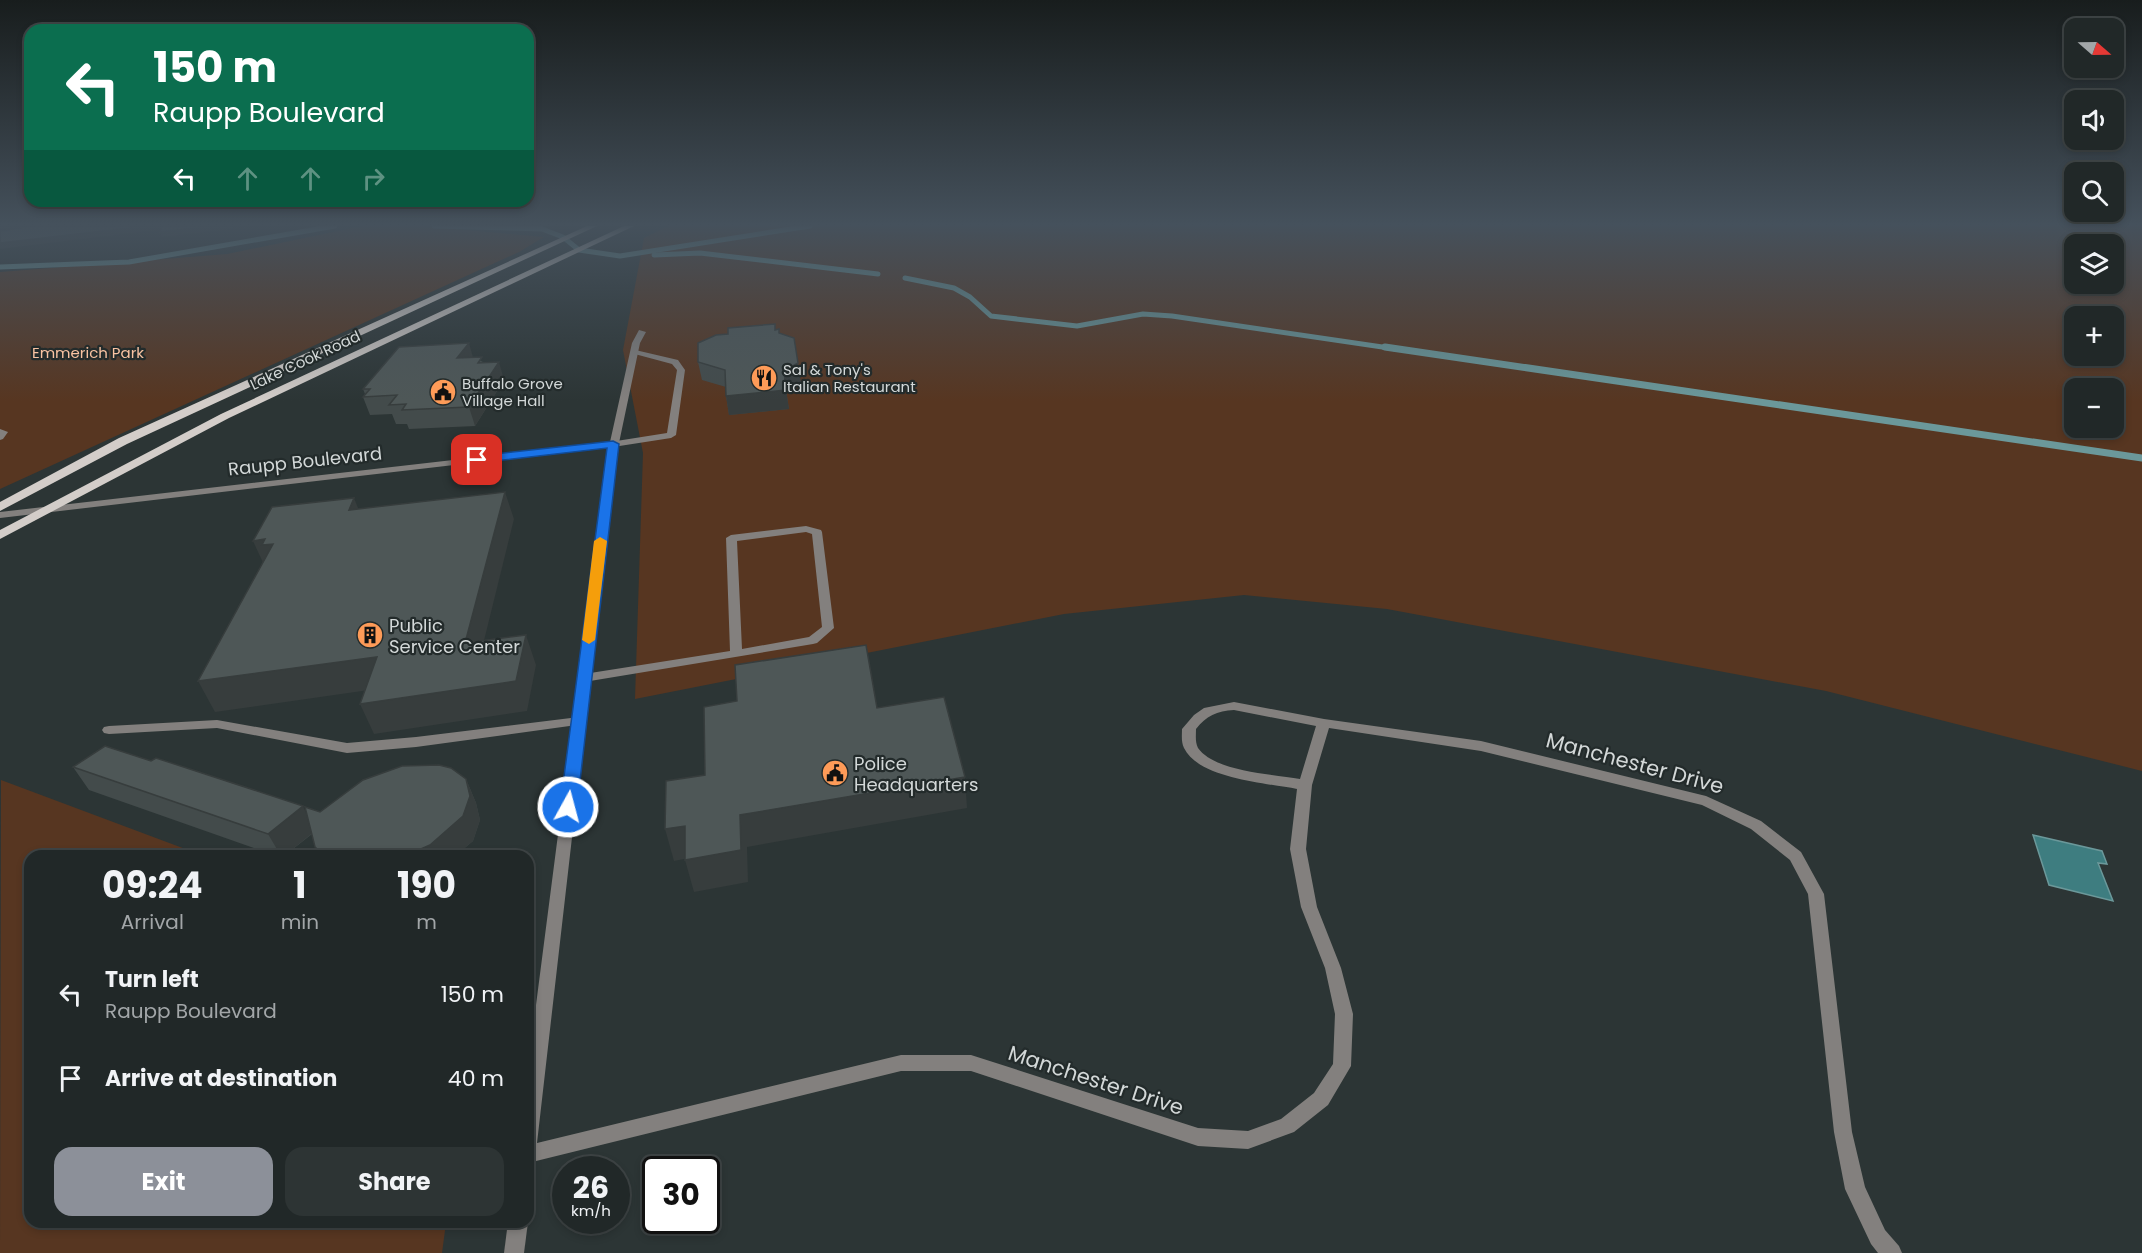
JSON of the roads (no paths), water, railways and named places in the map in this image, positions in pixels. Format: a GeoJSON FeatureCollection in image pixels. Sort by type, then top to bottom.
{"type":"FeatureCollection","features":[{"type":"Feature","properties":{"kind":"main road","name":"Lake Cook Road"},"geometry":{"type":"LineString","coordinates":[[0,507],[123,441],[464,284]]}},
{"type":"Feature","properties":{"kind":"main road","name":"Lake Cook Road"},"geometry":{"type":"LineString","coordinates":[[0,535],[266,396],[504,284]]}},
{"type":"Feature","properties":{"kind":"street"},"geometry":{"type":"LineString","coordinates":[[534,1092],[613,444],[634,351],[642,332]]}},
{"type":"Feature","properties":{"kind":"street","name":"Raupp Boulevard"},"geometry":{"type":"LineString","coordinates":[[0,515],[613,444],[671,435],[681,370],[675,362],[634,351]]}},
{"type":"Feature","properties":{"kind":"street"},"geometry":{"type":"LineString","coordinates":[[0,432],[3,432],[0,437]]}},
{"type":"Feature","properties":{"kind":"street"},"geometry":{"type":"LineString","coordinates":[[584,678],[736,654],[813,640],[828,628],[817,532],[806,530],[731,538],[736,654]]}},
{"type":"Feature","properties":{"kind":"street","name":"Manchester Drive"},"geometry":{"type":"LineString","coordinates":[[1305,785],[1222,769],[1206,763],[1191,747],[1189,729],[1202,713],[1221,706],[1234,706],[1324,723],[1481,746],[1706,801],[1756,825],[1796,856],[1816,894],[1843,1132],[1855,1189],[1878,1237],[1892,1253]]}},
{"type":"Feature","properties":{"kind":"street"},"geometry":{"type":"LineString","coordinates":[[109,730],[217,724],[347,748],[416,742],[579,721]]}},
{"type":"Feature","properties":{"kind":"street","name":"Manchester Drive"},"geometry":{"type":"LineString","coordinates":[[534,1153],[902,1063],[970,1063],[1198,1137],[1248,1140],[1287,1126],[1321,1099],[1342,1066],[1344,1014],[1333,968],[1309,907],[1298,849],[1305,785],[1324,723]]}},
{"type":"Feature","properties":{"kind":"street"},"geometry":{"type":"LineString","coordinates":[[514,1253],[517,1228]]}},
{"type":"Feature","properties":{"kind":"water"},"geometry":{"type":"Polygon","coordinates":[[[2033,835],[2102,851],[2107,864],[2098,863],[2113,901],[2049,885],[2033,835]]]}},
{"type":"Feature","properties":{"kind":"waterway"},"geometry":{"type":"LineString","coordinates":[[937,284],[954,288],[970,297],[991,316],[1077,326],[1143,314],[1172,316],[1396,349]]}},
{"type":"Feature","properties":{"kind":"waterway"},"geometry":{"type":"LineString","coordinates":[[1385,347],[2142,458]]}},
{"type":"Feature","properties":{"kind":"place","name":"Sal & Tony's Italian Restaurant"},"geometry":{"type":"Point","coordinates":[764,378]}},
{"type":"Feature","properties":{"kind":"place","name":"Buffalo Grove Village Hall"},"geometry":{"type":"Point","coordinates":[443,392]}},
{"type":"Feature","properties":{"kind":"place","name":"Public Service Center"},"geometry":{"type":"Point","coordinates":[370,635]}},
{"type":"Feature","properties":{"kind":"place","name":"Police Headquarters"},"geometry":{"type":"Point","coordinates":[835,773]}},
{"type":"Feature","properties":{"kind":"park label","name":"Emmerich Park"},"geometry":{"type":"Point","coordinates":[88,352]}}]}
